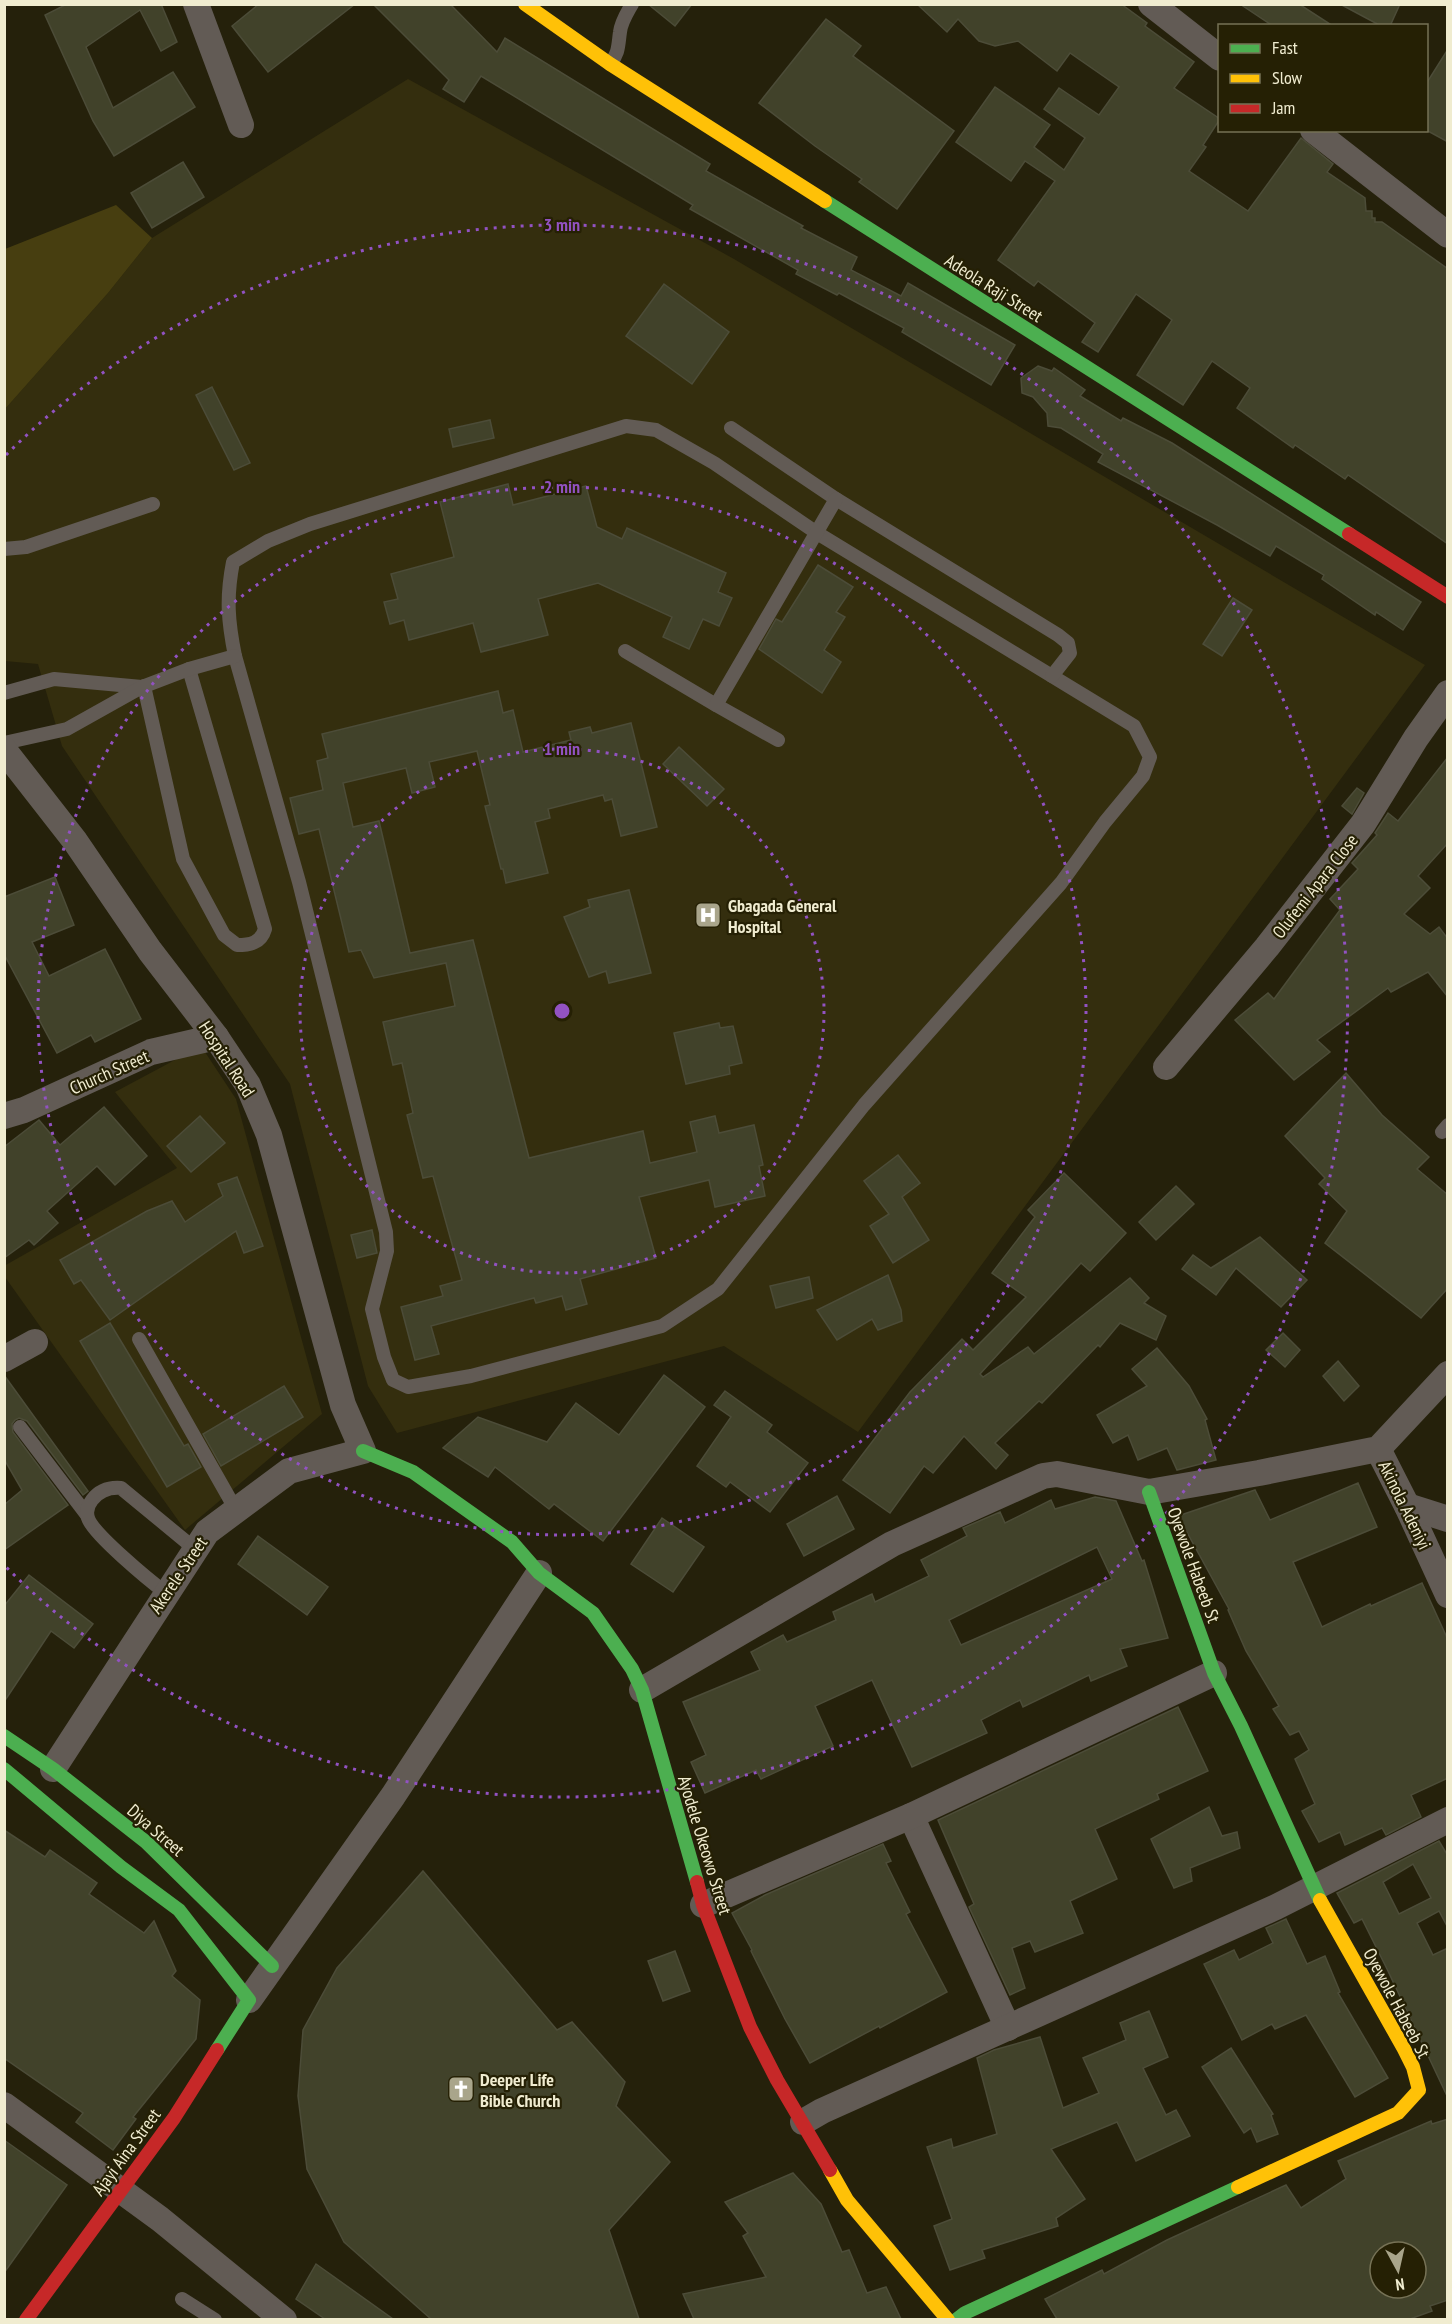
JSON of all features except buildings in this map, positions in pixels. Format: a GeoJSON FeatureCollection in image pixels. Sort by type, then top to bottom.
{"type":"FeatureCollection","features":[{"type":"Feature","properties":{"kind":"street"},"geometry":{"type":"LineString","coordinates":[[196,4],[241,125]]}},
{"type":"Feature","properties":{"kind":"street","name":"Adeola Raji Street"},"geometry":{"type":"LineString","coordinates":[[525,4],[610,64],[1448,597]]}},
{"type":"Feature","properties":{"kind":"street"},"geometry":{"type":"LineString","coordinates":[[1151,4],[1218,56]]}},
{"type":"Feature","properties":{"kind":"street"},"geometry":{"type":"LineString","coordinates":[[1316,132],[1448,235]]}},
{"type":"Feature","properties":{"kind":"street","name":"Olufemi Apara Close"},"geometry":{"type":"LineString","coordinates":[[1166,1067],[1266,947],[1363,824],[1416,738],[1448,693]]}},
{"type":"Feature","properties":{"kind":"street","name":"Hospital Road"},"geometry":{"type":"LineString","coordinates":[[4,750],[75,841],[150,951],[216,1037],[248,1085],[269,1135],[343,1405],[363,1451]]}},
{"type":"Feature","properties":{"kind":"street","name":"Church Street"},"geometry":{"type":"LineString","coordinates":[[4,1116],[24,1110],[152,1052],[216,1037]]}},
{"type":"Feature","properties":{"kind":"street"},"geometry":{"type":"LineString","coordinates":[[4,1359],[35,1342]]}},
{"type":"Feature","properties":{"kind":"street"},"geometry":{"type":"LineString","coordinates":[[642,1690],[892,1544],[1043,1476],[1057,1474],[1149,1492],[1378,1449],[1448,1374]]}},
{"type":"Feature","properties":{"kind":"street","name":"Akinola Adeniyi"},"geometry":{"type":"LineString","coordinates":[[1378,1449],[1448,1595]]}},
{"type":"Feature","properties":{"kind":"street","name":"Akerele Street"},"geometry":{"type":"LineString","coordinates":[[52,1770],[207,1532],[289,1471],[363,1451]]}},
{"type":"Feature","properties":{"kind":"street","name":"Ayodele Okeowo Street"},"geometry":{"type":"LineString","coordinates":[[363,1451],[413,1472],[512,1542],[539,1573],[593,1613],[632,1669],[642,1690],[703,1905],[750,2027],[777,2080],[847,2200],[948,2319]]}},
{"type":"Feature","properties":{"kind":"street","name":"Oyewole Habeeb St"},"geometry":{"type":"LineString","coordinates":[[956,2319],[1398,2114],[1419,2090],[1413,2067],[1404,2049],[1313,1889],[1241,1726],[1214,1673],[1149,1492]]}},
{"type":"Feature","properties":{"kind":"street"},"geometry":{"type":"LineString","coordinates":[[1407,1506],[1448,1519]]}},
{"type":"Feature","properties":{"kind":"street"},"geometry":{"type":"LineString","coordinates":[[4,1770],[35,1793],[121,1867],[179,1910],[249,2001],[393,1796],[539,1573]]}},
{"type":"Feature","properties":{"kind":"street"},"geometry":{"type":"LineString","coordinates":[[703,1905],[911,1816],[1214,1673]]}},
{"type":"Feature","properties":{"kind":"street","name":"Diya Street"},"geometry":{"type":"LineString","coordinates":[[4,1736],[146,1842],[272,1966]]}},
{"type":"Feature","properties":{"kind":"street"},"geometry":{"type":"LineString","coordinates":[[911,1816],[1008,2028]]}},
{"type":"Feature","properties":{"kind":"street"},"geometry":{"type":"LineString","coordinates":[[803,2122],[1313,1889],[1448,1820]]}},
{"type":"Feature","properties":{"kind":"street","name":"Ajayi Aina Street"},"geometry":{"type":"LineString","coordinates":[[26,2319],[174,2118],[249,2001]]}},
{"type":"Feature","properties":{"kind":"street"},"geometry":{"type":"LineString","coordinates":[[4,2105],[121,2190],[284,2319]]}},
{"type":"Feature","properties":{"kind":"lane"},"geometry":{"type":"LineString","coordinates":[[610,64],[618,54],[620,32],[624,18],[632,4]]}},
{"type":"Feature","properties":{"kind":"lane"},"geometry":{"type":"LineString","coordinates":[[626,426],[656,430],[714,464],[817,533],[1134,726],[1150,757],[1143,776],[1105,822],[1061,883],[864,1105],[718,1289],[662,1326],[471,1376],[408,1387],[393,1380],[384,1358],[372,1309],[387,1251],[386,1232],[299,882],[235,656],[227,590],[233,562],[268,542],[310,524],[626,426]]}},
{"type":"Feature","properties":{"kind":"lane"},"geometry":{"type":"LineString","coordinates":[[731,428],[836,499],[1058,635],[1068,643],[1070,653],[1052,676]]}},
{"type":"Feature","properties":{"kind":"lane"},"geometry":{"type":"LineString","coordinates":[[716,705],[836,499]]}},
{"type":"Feature","properties":{"kind":"lane"},"geometry":{"type":"LineString","coordinates":[[4,549],[26,547],[153,504]]}},
{"type":"Feature","properties":{"kind":"lane"},"geometry":{"type":"LineString","coordinates":[[625,651],[778,740]]}},
{"type":"Feature","properties":{"kind":"lane"},"geometry":{"type":"LineString","coordinates":[[4,743],[67,729],[143,687],[189,669],[235,656]]}},
{"type":"Feature","properties":{"kind":"lane"},"geometry":{"type":"LineString","coordinates":[[143,687],[183,859],[224,935],[237,945],[254,943],[260,940],[265,929],[189,669]]}},
{"type":"Feature","properties":{"kind":"lane"},"geometry":{"type":"LineString","coordinates":[[4,693],[54,679],[143,687]]}},
{"type":"Feature","properties":{"kind":"lane"},"geometry":{"type":"LineString","coordinates":[[139,1339],[236,1510]]}},
{"type":"Feature","properties":{"kind":"lane"},"geometry":{"type":"LineString","coordinates":[[20,1427],[87,1515],[91,1525],[106,1542],[166,1593]]}},
{"type":"Feature","properties":{"kind":"lane"},"geometry":{"type":"LineString","coordinates":[[87,1515],[89,1503],[96,1496],[111,1487],[121,1488],[195,1549]]}},
{"type":"Feature","properties":{"kind":"lane"},"geometry":{"type":"LineString","coordinates":[[182,2299],[215,2319]]}},
{"type":"Feature","properties":{"kind":"shaded area","name":"Gbagada General Hospital"},"geometry":{"type":"Polygon","coordinates":[[[408,79],[734,259],[1425,665],[858,1432],[724,1346],[397,1433],[368,1386],[290,1084],[62,746],[38,664],[5,661],[5,409],[108,293],[152,238],[408,79]]]}},
{"type":"Feature","properties":{"kind":"shaded area"},"geometry":{"type":"Polygon","coordinates":[[[116,205],[152,238],[108,293],[5,409],[5,249],[116,205]]]}},
{"type":"Feature","properties":{"kind":"shaded area"},"geometry":{"type":"Polygon","coordinates":[[[201,1046],[236,1099],[322,1414],[185,1530],[5,1277],[4,1266],[177,1168],[115,1092],[201,1046]]]}},
{"type":"Feature","properties":{"kind":"traffic: fast"},"geometry":{"type":"LineString","coordinates":[[825,201],[1349,534]]}},
{"type":"Feature","properties":{"kind":"traffic: fast"},"geometry":{"type":"LineString","coordinates":[[363,1451],[413,1472],[512,1542],[539,1573],[593,1613],[632,1669],[642,1690],[697,1882]]}},
{"type":"Feature","properties":{"kind":"traffic: fast"},"geometry":{"type":"LineString","coordinates":[[1149,1492],[1214,1673],[1241,1726],[1320,1900]]}},
{"type":"Feature","properties":{"kind":"traffic: fast"},"geometry":{"type":"LineString","coordinates":[[4,1736],[53,1769],[146,1842],[272,1966]]}},
{"type":"Feature","properties":{"kind":"traffic: fast"},"geometry":{"type":"LineString","coordinates":[[4,1769],[121,1867],[179,1910],[249,2000],[217,2050]]}},
{"type":"Feature","properties":{"kind":"traffic: fast"},"geometry":{"type":"LineString","coordinates":[[956,2320],[965,2313],[1238,2187]]}},
{"type":"Feature","properties":{"kind":"traffic: slow"},"geometry":{"type":"LineString","coordinates":[[525,4],[610,64],[825,201]]}},
{"type":"Feature","properties":{"kind":"traffic: slow"},"geometry":{"type":"LineString","coordinates":[[1238,2187],[1398,2113],[1419,2090],[1413,2067],[1404,2049],[1320,1900]]}},
{"type":"Feature","properties":{"kind":"traffic: slow"},"geometry":{"type":"LineString","coordinates":[[830,2170],[847,2200],[948,2320]]}},
{"type":"Feature","properties":{"kind":"traffic: jam"},"geometry":{"type":"LineString","coordinates":[[1349,534],[1448,597]]}},
{"type":"Feature","properties":{"kind":"traffic: jam"},"geometry":{"type":"LineString","coordinates":[[697,1882],[703,1905],[750,2027],[777,2080],[830,2170]]}},
{"type":"Feature","properties":{"kind":"traffic: jam"},"geometry":{"type":"LineString","coordinates":[[26,2320],[174,2118],[217,2050]]}},
{"type":"Feature","properties":{"kind":"place","name":"Gbagada General Hospital"},"geometry":{"type":"Point","coordinates":[708,915]}},
{"type":"Feature","properties":{"kind":"place","name":"Deeper Life Bible Church"},"geometry":{"type":"Point","coordinates":[461,2089]}}]}
